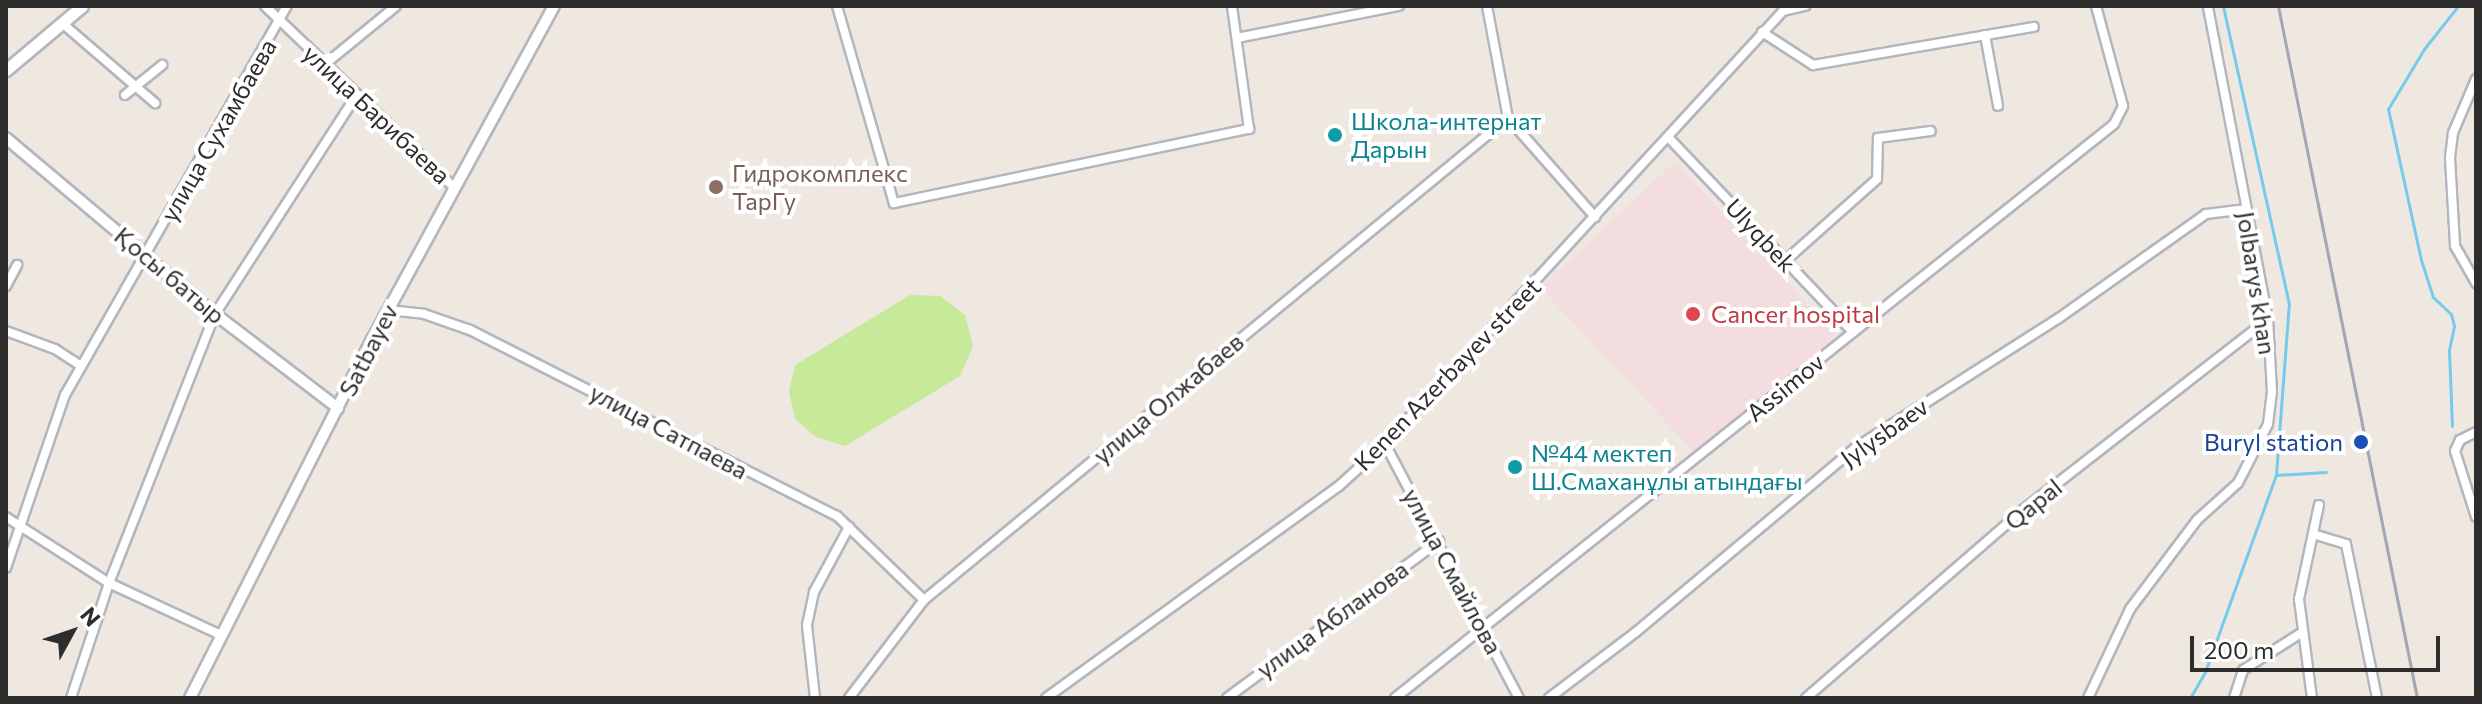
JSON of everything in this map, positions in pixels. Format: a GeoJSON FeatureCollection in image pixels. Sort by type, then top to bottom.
{"type":"FeatureCollection","features":[{"type":"Feature","properties":{"kind":"main road"},"geometry":{"type":"LineString","coordinates":[[6,70],[82,6]]}},
{"type":"Feature","properties":{"kind":"street","name":"улица Барибаева"},"geometry":{"type":"LineString","coordinates":[[265,6],[455,188]]}},
{"type":"Feature","properties":{"kind":"street","name":"улица Сухамбаева"},"geometry":{"type":"LineString","coordinates":[[6,568],[65,395],[287,6]]}},
{"type":"Feature","properties":{"kind":"street"},"geometry":{"type":"LineString","coordinates":[[324,65],[396,6]]}},
{"type":"Feature","properties":{"kind":"street","name":"Satbayev"},"geometry":{"type":"LineString","coordinates":[[190,698],[388,310],[554,6]]}},
{"type":"Feature","properties":{"kind":"street"},"geometry":{"type":"LineString","coordinates":[[837,6],[894,203],[1249,129],[1232,6]]}},
{"type":"Feature","properties":{"kind":"street"},"geometry":{"type":"LineString","coordinates":[[1237,38],[1399,6]]}},
{"type":"Feature","properties":{"kind":"street"},"geometry":{"type":"LineString","coordinates":[[1487,6],[1508,118],[1595,217]]}},
{"type":"Feature","properties":{"kind":"street","name":"Kenen Azerbayev street"},"geometry":{"type":"LineString","coordinates":[[1046,698],[1339,486],[1385,444],[1595,217],[1781,8],[1805,6]]}},
{"type":"Feature","properties":{"kind":"street","name":"Assimov"},"geometry":{"type":"LineString","coordinates":[[1395,698],[2114,124],[2123,106],[2096,6]]}},
{"type":"Feature","properties":{"kind":"street","name":"Jolbarys khan"},"geometry":{"type":"LineString","coordinates":[[2088,698],[2130,609],[2197,520],[2238,483],[2268,424],[2272,392],[2268,319],[2208,6]]}},
{"type":"Feature","properties":{"kind":"street"},"geometry":{"type":"LineString","coordinates":[[62,23],[155,103]]}},
{"type":"Feature","properties":{"kind":"street"},"geometry":{"type":"LineString","coordinates":[[1762,32],[1813,65],[2034,27]]}},
{"type":"Feature","properties":{"kind":"street"},"geometry":{"type":"LineString","coordinates":[[1985,35],[1998,106]]}},
{"type":"Feature","properties":{"kind":"street"},"geometry":{"type":"LineString","coordinates":[[125,95],[162,65]]}},
{"type":"Feature","properties":{"kind":"street"},"geometry":{"type":"LineString","coordinates":[[2476,79],[2453,133],[2450,158],[2455,246],[2476,283]]}},
{"type":"Feature","properties":{"kind":"street"},"geometry":{"type":"LineString","coordinates":[[71,698],[109,583],[215,314],[356,96]]}},
{"type":"Feature","properties":{"kind":"street","name":"улица Олжабаев"},"geometry":{"type":"LineString","coordinates":[[849,698],[924,600],[1508,118]]}},
{"type":"Feature","properties":{"kind":"street"},"geometry":{"type":"LineString","coordinates":[[1785,261],[1877,179],[1878,138],[1931,131]]}},
{"type":"Feature","properties":{"kind":"street","name":"Ulyqbek"},"geometry":{"type":"LineString","coordinates":[[1668,137],[1853,332]]}},
{"type":"Feature","properties":{"kind":"street","name":"Қосы батыр"},"geometry":{"type":"LineString","coordinates":[[6,138],[215,314],[338,408]]}},
{"type":"Feature","properties":{"kind":"street","name":"Jylysbaev"},"geometry":{"type":"LineString","coordinates":[[1549,698],[1636,632],[1855,448],[2059,318],[2206,214],[2245,209]]}},
{"type":"Feature","properties":{"kind":"street"},"geometry":{"type":"LineString","coordinates":[[6,286],[17,265]]}},
{"type":"Feature","properties":{"kind":"street","name":"улица Сатпаева"},"geometry":{"type":"LineString","coordinates":[[388,310],[424,314],[470,330],[849,527],[924,600]]}},
{"type":"Feature","properties":{"kind":"street","name":"Qapal"},"geometry":{"type":"LineString","coordinates":[[1806,698],[2023,510],[2268,319]]}},
{"type":"Feature","properties":{"kind":"street"},"geometry":{"type":"LineString","coordinates":[[6,331],[55,349],[81,366]]}},
{"type":"Feature","properties":{"kind":"street"},"geometry":{"type":"LineString","coordinates":[[2476,432],[2460,440],[2455,451],[2476,517]]}},
{"type":"Feature","properties":{"kind":"street","name":"улица Смайлова"},"geometry":{"type":"LineString","coordinates":[[1385,444],[1439,541],[1519,698]]}},
{"type":"Feature","properties":{"kind":"street"},"geometry":{"type":"LineString","coordinates":[[2312,698],[2301,633],[2299,599],[2319,505]]}},
{"type":"Feature","properties":{"kind":"street"},"geometry":{"type":"LineString","coordinates":[[6,517],[109,583],[221,635]]}},
{"type":"Feature","properties":{"kind":"street"},"geometry":{"type":"LineString","coordinates":[[815,698],[807,625],[814,592],[849,527]]}},
{"type":"Feature","properties":{"kind":"street"},"geometry":{"type":"LineString","coordinates":[[2313,534],[2346,544],[2377,698]]}},
{"type":"Feature","properties":{"kind":"street","name":"улица Абланова"},"geometry":{"type":"LineString","coordinates":[[1227,698],[1439,541]]}},
{"type":"Feature","properties":{"kind":"street"},"geometry":{"type":"LineString","coordinates":[[2234,698],[2243,670],[2301,633]]}},
{"type":"Feature","properties":{"kind":"shaded area","name":"Cancer hospital"},"geometry":{"type":"Polygon","coordinates":[[[1675,162],[1836,335],[1701,460],[1540,287],[1675,162]]]}},
{"type":"Feature","properties":{"kind":"green space"},"geometry":{"type":"Polygon","coordinates":[[[910,295],[940,296],[965,315],[973,346],[960,376],[845,446],[816,437],[795,419],[789,391],[795,365],[910,295]]]}},
{"type":"Feature","properties":{"kind":"waterway"},"geometry":{"type":"LineString","coordinates":[[2190,698],[2205,672],[2276,475],[2289,304],[2223,6]]}},
{"type":"Feature","properties":{"kind":"waterway"},"geometry":{"type":"LineString","coordinates":[[2452,426],[2449,350],[2454,326],[2451,314],[2433,297],[2421,260],[2388,109],[2424,49],[2458,6]]}},
{"type":"Feature","properties":{"kind":"waterway"},"geometry":{"type":"LineString","coordinates":[[2276,475],[2326,472]]}},
{"type":"Feature","properties":{"kind":"railway"},"geometry":{"type":"LineString","coordinates":[[2278,6],[2417,698]]}},
{"type":"Feature","properties":{"kind":"place","name":"Школа-интернат Дарын"},"geometry":{"type":"Point","coordinates":[1335,135]}},
{"type":"Feature","properties":{"kind":"place","name":"Гидрокомплекс ТарГу"},"geometry":{"type":"Point","coordinates":[716,187]}},
{"type":"Feature","properties":{"kind":"place","name":"Cancer hospital"},"geometry":{"type":"Point","coordinates":[1693,314]}},
{"type":"Feature","properties":{"kind":"place","name":"Buryl station"},"geometry":{"type":"Point","coordinates":[2361,442]}},
{"type":"Feature","properties":{"kind":"place","name":"№44 мектеп Ш.Смаханұлы атындағы"},"geometry":{"type":"Point","coordinates":[1515,467]}}]}
